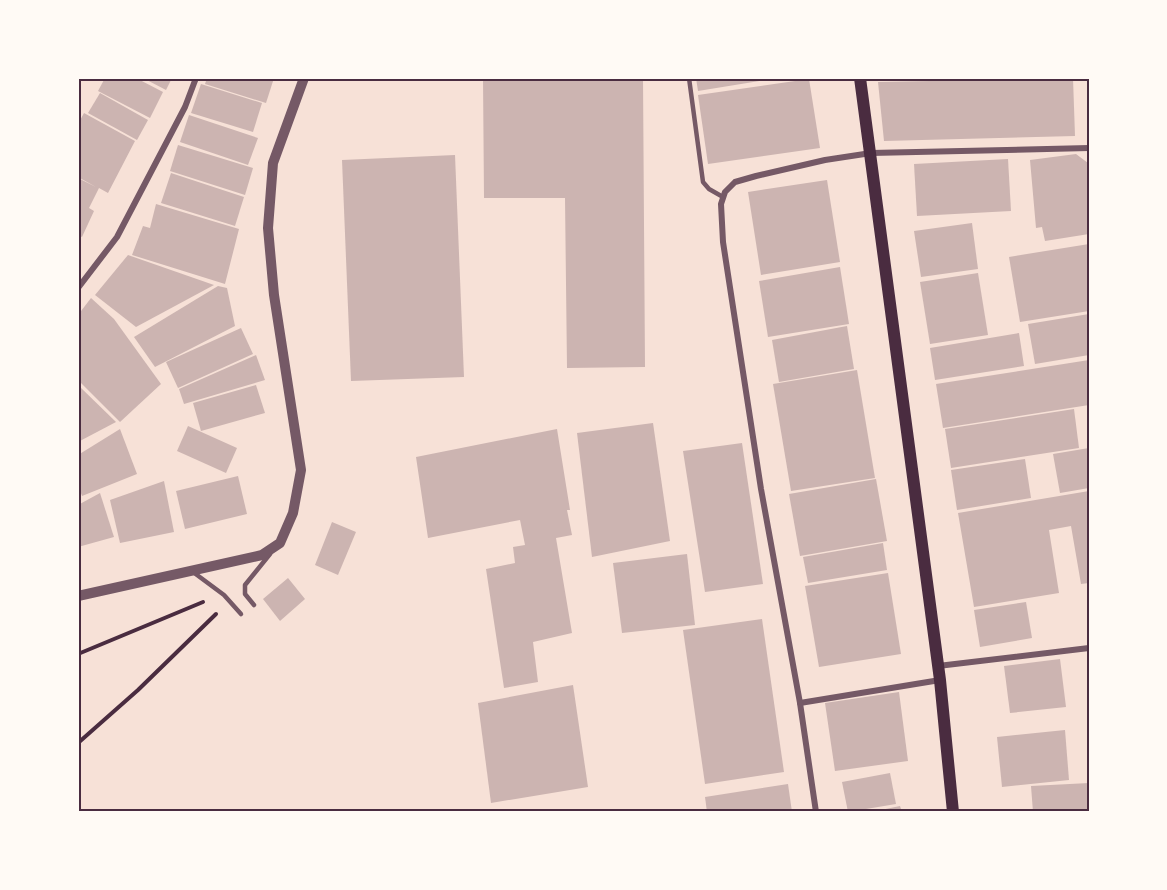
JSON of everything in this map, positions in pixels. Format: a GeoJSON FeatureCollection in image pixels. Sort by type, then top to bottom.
{"type":"FeatureCollection","features":[{"type":"Feature","properties":{"kind":"main road"},"geometry":{"type":"LineString","coordinates":[[860,78],[940,680],[953,812]]}},
{"type":"Feature","properties":{"kind":"street"},"geometry":{"type":"LineString","coordinates":[[78,288],[117,237],[185,107],[196,78]]}},
{"type":"Feature","properties":{"kind":"street"},"geometry":{"type":"LineString","coordinates":[[78,596],[262,555],[280,543],[294,513],[301,470],[274,295],[268,228],[273,163],[304,78]]}},
{"type":"Feature","properties":{"kind":"street"},"geometry":{"type":"LineString","coordinates":[[816,812],[800,703],[761,489],[723,242],[721,204],[725,192],[735,182],[825,160],[871,153],[1089,148]]}},
{"type":"Feature","properties":{"kind":"street"},"geometry":{"type":"LineString","coordinates":[[938,666],[1089,648]]}},
{"type":"Feature","properties":{"kind":"street"},"geometry":{"type":"LineString","coordinates":[[800,703],[940,680]]}},
{"type":"Feature","properties":{"kind":"lane"},"geometry":{"type":"LineString","coordinates":[[689,78],[703,182],[709,189],[723,197]]}},
{"type":"Feature","properties":{"kind":"lane"},"geometry":{"type":"LineString","coordinates":[[254,605],[245,594],[245,585],[280,543]]}},
{"type":"Feature","properties":{"kind":"lane"},"geometry":{"type":"LineString","coordinates":[[190,570],[230,601],[241,614]]}},
{"type":"Feature","properties":{"kind":"path"},"geometry":{"type":"LineString","coordinates":[[78,654],[130,631],[199,605],[218,591]]}},
{"type":"Feature","properties":{"kind":"path"},"geometry":{"type":"LineString","coordinates":[[78,743],[138,690],[230,601]]}},
{"type":"Feature","properties":{"kind":"building"},"geometry":{"type":"Polygon","coordinates":[[[105,78],[136,78],[163,92],[150,118],[98,91],[105,78]]]}},
{"type":"Feature","properties":{"kind":"building"},"geometry":{"type":"Polygon","coordinates":[[[143,78],[172,78],[166,90],[143,78]]]}},
{"type":"Feature","properties":{"kind":"building"},"geometry":{"type":"Polygon","coordinates":[[[207,78],[274,78],[266,103],[205,84],[207,78]]]}},
{"type":"Feature","properties":{"kind":"building"},"geometry":{"type":"Polygon","coordinates":[[[483,78],[643,78],[645,367],[567,368],[565,198],[484,198],[483,78]]]}},
{"type":"Feature","properties":{"kind":"building"},"geometry":{"type":"Polygon","coordinates":[[[696,78],[770,78],[771,79],[698,91],[696,78]]]}},
{"type":"Feature","properties":{"kind":"building"},"geometry":{"type":"Polygon","coordinates":[[[1073,78],[1075,136],[884,141],[878,82],[1073,78]]]}},
{"type":"Feature","properties":{"kind":"building"},"geometry":{"type":"Polygon","coordinates":[[[809,79],[820,148],[708,164],[698,95],[809,79]]]}},
{"type":"Feature","properties":{"kind":"building"},"geometry":{"type":"Polygon","coordinates":[[[201,84],[262,103],[253,132],[191,113],[201,84]]]}},
{"type":"Feature","properties":{"kind":"building"},"geometry":{"type":"Polygon","coordinates":[[[100,93],[148,120],[137,140],[88,113],[100,93]]]}},
{"type":"Feature","properties":{"kind":"building"},"geometry":{"type":"Polygon","coordinates":[[[84,113],[135,141],[108,193],[99,188],[89,208],[94,211],[82,237],[78,235],[78,178],[96,187],[78,177],[78,124],[84,113]]]}},
{"type":"Feature","properties":{"kind":"building"},"geometry":{"type":"Polygon","coordinates":[[[189,115],[258,138],[248,165],[180,142],[189,115]]]}},
{"type":"Feature","properties":{"kind":"building"},"geometry":{"type":"Polygon","coordinates":[[[178,145],[253,168],[245,195],[170,171],[178,145]]]}},
{"type":"Feature","properties":{"kind":"building"},"geometry":{"type":"Polygon","coordinates":[[[1076,154],[1088,163],[1089,234],[1045,241],[1042,227],[1036,228],[1030,160],[1076,154]]]}},
{"type":"Feature","properties":{"kind":"building"},"geometry":{"type":"Polygon","coordinates":[[[455,155],[464,377],[351,381],[342,160],[455,155]]]}},
{"type":"Feature","properties":{"kind":"building"},"geometry":{"type":"Polygon","coordinates":[[[1008,159],[1011,211],[917,216],[914,164],[1008,159]]]}},
{"type":"Feature","properties":{"kind":"building"},"geometry":{"type":"Polygon","coordinates":[[[171,173],[244,197],[235,226],[161,203],[171,173]]]}},
{"type":"Feature","properties":{"kind":"building"},"geometry":{"type":"Polygon","coordinates":[[[827,180],[840,262],[761,275],[748,192],[827,180]]]}},
{"type":"Feature","properties":{"kind":"building"},"geometry":{"type":"Polygon","coordinates":[[[156,204],[239,229],[225,284],[132,255],[143,226],[150,228],[156,204]]]}},
{"type":"Feature","properties":{"kind":"building"},"geometry":{"type":"Polygon","coordinates":[[[972,223],[978,269],[921,277],[914,231],[972,223]]]}},
{"type":"Feature","properties":{"kind":"building"},"geometry":{"type":"Polygon","coordinates":[[[1089,244],[1089,311],[1020,322],[1009,257],[1089,244]]]}},
{"type":"Feature","properties":{"kind":"building"},"geometry":{"type":"Polygon","coordinates":[[[128,255],[214,285],[136,327],[95,295],[128,255]]]}},
{"type":"Feature","properties":{"kind":"building"},"geometry":{"type":"Polygon","coordinates":[[[840,267],[849,324],[768,337],[759,281],[840,267]]]}},
{"type":"Feature","properties":{"kind":"building"},"geometry":{"type":"Polygon","coordinates":[[[978,273],[988,335],[930,344],[920,282],[978,273]]]}},
{"type":"Feature","properties":{"kind":"building"},"geometry":{"type":"Polygon","coordinates":[[[218,286],[227,288],[235,326],[155,367],[134,337],[218,286]]]}},
{"type":"Feature","properties":{"kind":"building"},"geometry":{"type":"Polygon","coordinates":[[[91,298],[114,319],[161,384],[120,422],[78,380],[78,315],[91,298]]]}},
{"type":"Feature","properties":{"kind":"building"},"geometry":{"type":"Polygon","coordinates":[[[1089,314],[1089,355],[1035,364],[1028,324],[1089,314]]]}},
{"type":"Feature","properties":{"kind":"building"},"geometry":{"type":"Polygon","coordinates":[[[847,326],[854,369],[779,382],[772,340],[847,326]]]}},
{"type":"Feature","properties":{"kind":"building"},"geometry":{"type":"Polygon","coordinates":[[[241,328],[253,354],[178,388],[166,362],[241,328]]]}},
{"type":"Feature","properties":{"kind":"building"},"geometry":{"type":"Polygon","coordinates":[[[1019,333],[1024,366],[935,380],[930,348],[1019,333]]]}},
{"type":"Feature","properties":{"kind":"building"},"geometry":{"type":"Polygon","coordinates":[[[256,355],[265,380],[184,404],[179,389],[256,355]]]}},
{"type":"Feature","properties":{"kind":"building"},"geometry":{"type":"Polygon","coordinates":[[[1089,360],[1089,405],[943,428],[936,384],[1089,360]]]}},
{"type":"Feature","properties":{"kind":"building"},"geometry":{"type":"Polygon","coordinates":[[[857,370],[875,478],[791,491],[773,384],[857,370]]]}},
{"type":"Feature","properties":{"kind":"building"},"geometry":{"type":"Polygon","coordinates":[[[78,385],[116,422],[78,442],[78,385]]]}},
{"type":"Feature","properties":{"kind":"building"},"geometry":{"type":"Polygon","coordinates":[[[256,385],[265,413],[201,431],[193,403],[256,385]]]}},
{"type":"Feature","properties":{"kind":"building"},"geometry":{"type":"Polygon","coordinates":[[[1074,409],[1079,448],[951,468],[945,429],[1074,409]]]}},
{"type":"Feature","properties":{"kind":"building"},"geometry":{"type":"Polygon","coordinates":[[[653,423],[670,541],[592,557],[577,433],[653,423]]]}},
{"type":"Feature","properties":{"kind":"building"},"geometry":{"type":"Polygon","coordinates":[[[188,426],[237,448],[226,473],[177,451],[188,426]]]}},
{"type":"Feature","properties":{"kind":"building"},"geometry":{"type":"Polygon","coordinates":[[[120,429],[137,474],[82,496],[78,485],[78,455],[120,429]]]}},
{"type":"Feature","properties":{"kind":"building"},"geometry":{"type":"Polygon","coordinates":[[[557,429],[572,535],[556,538],[572,633],[533,642],[538,682],[504,688],[486,569],[515,563],[513,547],[525,545],[520,520],[428,538],[416,457],[557,429]]]}},
{"type":"Feature","properties":{"kind":"building"},"geometry":{"type":"Polygon","coordinates":[[[742,443],[763,584],[705,592],[683,451],[742,443]]]}},
{"type":"Feature","properties":{"kind":"building"},"geometry":{"type":"Polygon","coordinates":[[[1089,448],[1089,488],[1060,493],[1053,454],[1089,448]]]}},
{"type":"Feature","properties":{"kind":"building"},"geometry":{"type":"Polygon","coordinates":[[[1025,459],[1031,498],[957,510],[951,470],[1025,459]]]}},
{"type":"Feature","properties":{"kind":"building"},"geometry":{"type":"Polygon","coordinates":[[[238,476],[247,514],[185,529],[176,491],[238,476]]]}},
{"type":"Feature","properties":{"kind":"building"},"geometry":{"type":"Polygon","coordinates":[[[876,479],[887,541],[800,556],[789,494],[876,479]]]}},
{"type":"Feature","properties":{"kind":"building"},"geometry":{"type":"Polygon","coordinates":[[[164,481],[174,532],[120,543],[110,500],[164,481]]]}},
{"type":"Feature","properties":{"kind":"building"},"geometry":{"type":"Polygon","coordinates":[[[1089,491],[1089,583],[1081,584],[1071,526],[1049,530],[1059,593],[974,607],[958,513],[1089,491]]]}},
{"type":"Feature","properties":{"kind":"building"},"geometry":{"type":"Polygon","coordinates":[[[100,493],[114,537],[78,547],[78,505],[100,493]]]}},
{"type":"Feature","properties":{"kind":"building"},"geometry":{"type":"Polygon","coordinates":[[[332,522],[356,532],[338,575],[315,565],[332,522]]]}},
{"type":"Feature","properties":{"kind":"building"},"geometry":{"type":"Polygon","coordinates":[[[883,543],[887,570],[808,583],[803,557],[883,543]]]}},
{"type":"Feature","properties":{"kind":"building"},"geometry":{"type":"Polygon","coordinates":[[[687,554],[695,625],[622,633],[613,563],[687,554]]]}},
{"type":"Feature","properties":{"kind":"building"},"geometry":{"type":"Polygon","coordinates":[[[888,573],[901,654],[819,667],[805,586],[888,573]]]}},
{"type":"Feature","properties":{"kind":"building"},"geometry":{"type":"Polygon","coordinates":[[[288,578],[305,599],[280,621],[263,599],[288,578]]]}},
{"type":"Feature","properties":{"kind":"building"},"geometry":{"type":"Polygon","coordinates":[[[1026,602],[1032,638],[980,647],[974,610],[1026,602]]]}},
{"type":"Feature","properties":{"kind":"building"},"geometry":{"type":"Polygon","coordinates":[[[762,619],[784,772],[705,784],[683,630],[762,619]]]}},
{"type":"Feature","properties":{"kind":"building"},"geometry":{"type":"Polygon","coordinates":[[[1060,659],[1066,707],[1010,713],[1004,666],[1060,659]]]}},
{"type":"Feature","properties":{"kind":"building"},"geometry":{"type":"Polygon","coordinates":[[[573,685],[588,787],[491,803],[478,703],[573,685]]]}},
{"type":"Feature","properties":{"kind":"building"},"geometry":{"type":"Polygon","coordinates":[[[899,692],[908,761],[835,771],[825,703],[899,692]]]}},
{"type":"Feature","properties":{"kind":"building"},"geometry":{"type":"Polygon","coordinates":[[[1065,730],[1069,780],[1002,787],[997,737],[1065,730]]]}},
{"type":"Feature","properties":{"kind":"building"},"geometry":{"type":"Polygon","coordinates":[[[890,773],[896,804],[848,812],[842,782],[890,773]]]}},
{"type":"Feature","properties":{"kind":"building"},"geometry":{"type":"Polygon","coordinates":[[[1089,783],[1089,812],[1033,812],[1031,786],[1089,783]]]}},
{"type":"Feature","properties":{"kind":"building"},"geometry":{"type":"Polygon","coordinates":[[[788,784],[792,812],[707,812],[705,797],[788,784]]]}},
{"type":"Feature","properties":{"kind":"building"},"geometry":{"type":"Polygon","coordinates":[[[900,806],[902,812],[876,812],[876,811],[900,806]]]}}]}
